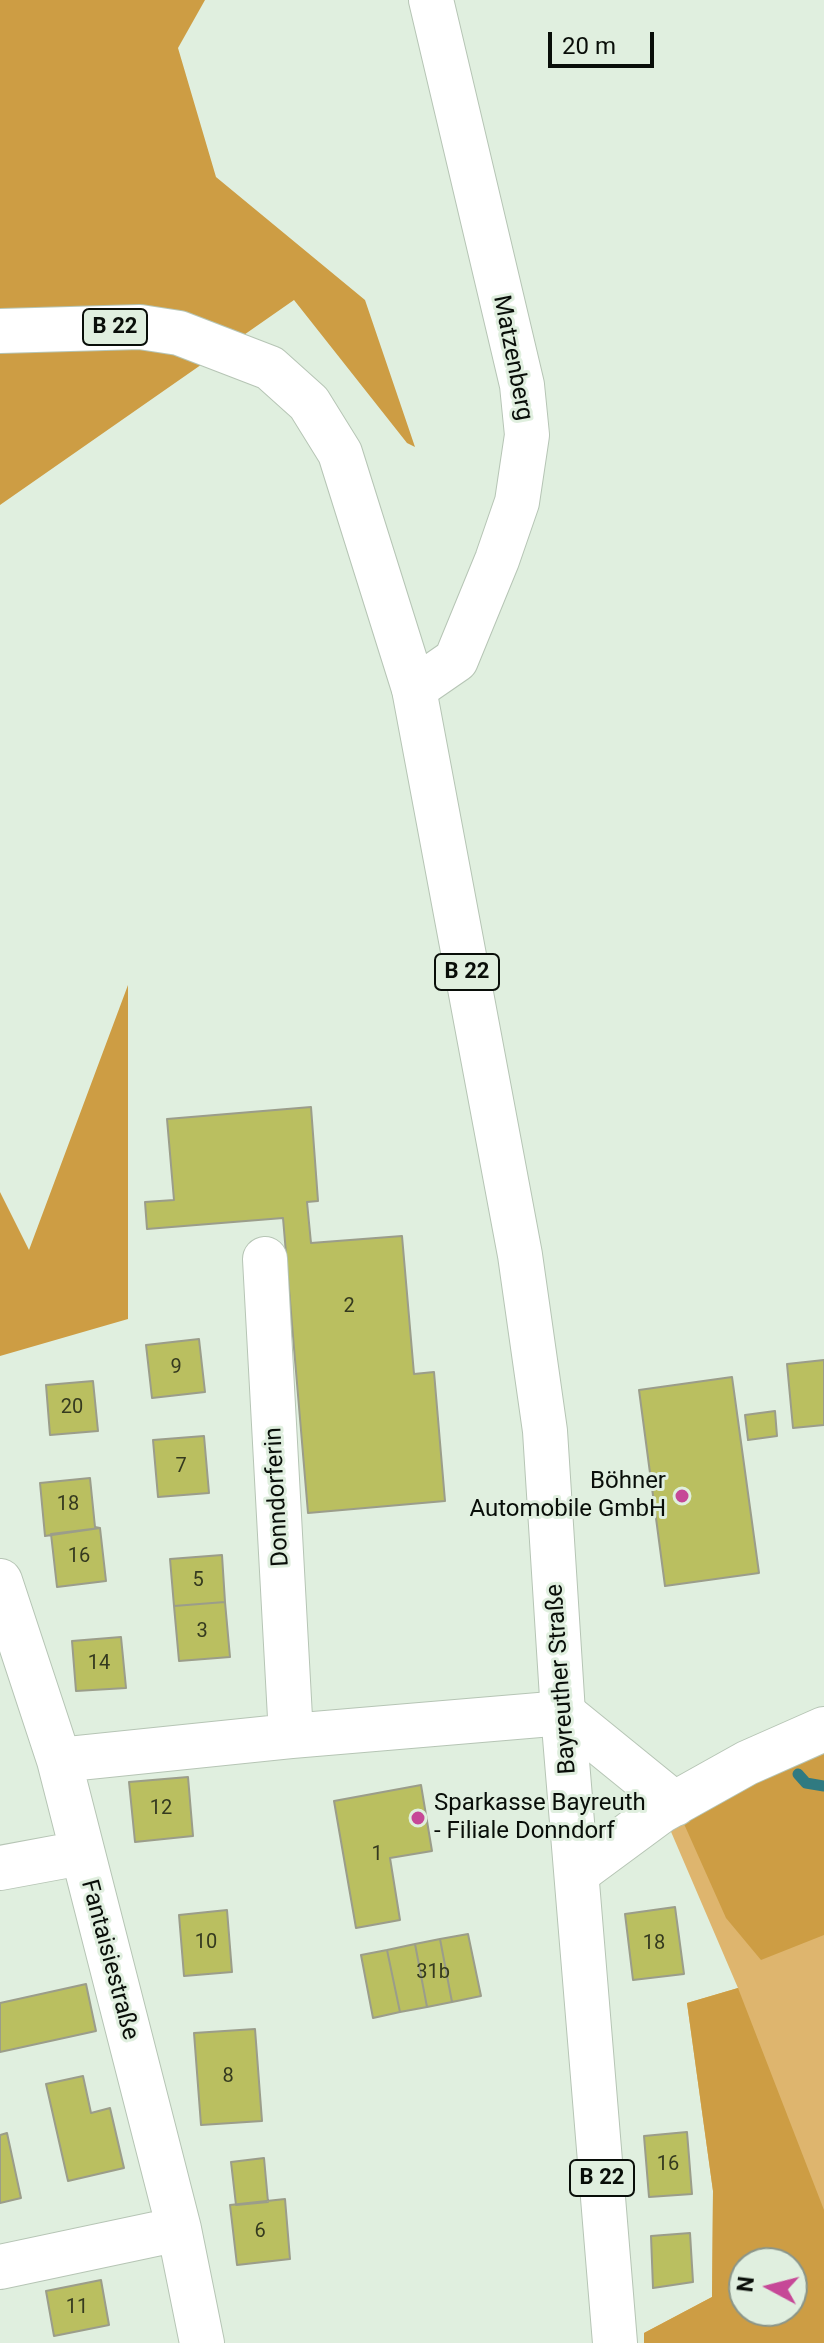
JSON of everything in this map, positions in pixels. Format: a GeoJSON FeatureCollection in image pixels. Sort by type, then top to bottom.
{"type":"FeatureCollection","features":[{"type":"Feature","properties":{"kind":"street","name":"Matzenberg"},"geometry":{"type":"LineString","coordinates":[[414,689],[456,660],[517,502],[527,435],[522,385],[431,0]]}},
{"type":"Feature","properties":{"kind":"street","name":"B 22"},"geometry":{"type":"LineString","coordinates":[[0,331],[140,327],[179,333],[270,368],[309,403],[340,453],[414,689]]}},
{"type":"Feature","properties":{"kind":"street","name":"Bayreuther Straße"},"geometry":{"type":"LineString","coordinates":[[414,689],[520,1255],[545,1431],[563,1713],[615,2343]]}},
{"type":"Feature","properties":{"kind":"street","name":"Donndorferin"},"geometry":{"type":"LineString","coordinates":[[265,1259],[291,1736]]}},
{"type":"Feature","properties":{"kind":"street","name":"Fantaisiestraße"},"geometry":{"type":"LineString","coordinates":[[0,1581],[59,1760],[179,2229],[202,2343]]}},
{"type":"Feature","properties":{"kind":"street"},"geometry":{"type":"LineString","coordinates":[[59,1760],[563,1713],[675,1804]]}},
{"type":"Feature","properties":{"kind":"street"},"geometry":{"type":"LineString","coordinates":[[577,1873],[661,1811],[747,1763],[824,1729]]}},
{"type":"Feature","properties":{"kind":"street"},"geometry":{"type":"LineString","coordinates":[[0,1868],[81,1853]]}},
{"type":"Feature","properties":{"kind":"street"},"geometry":{"type":"LineString","coordinates":[[0,2267],[179,2229]]}},
{"type":"Feature","properties":{"kind":"shaded area"},"geometry":{"type":"Polygon","coordinates":[[[0,0],[205,0],[178,48],[216,177],[365,300],[415,447],[407,443],[294,300],[0,505],[0,0]]]}},
{"type":"Feature","properties":{"kind":"shaded area"},"geometry":{"type":"Polygon","coordinates":[[[128,985],[128,1319],[0,1356],[0,1192],[29,1250],[128,985]]]}},
{"type":"Feature","properties":{"kind":"shaded area"},"geometry":{"type":"Polygon","coordinates":[[[824,1729],[824,2343],[644,2343],[644,2333],[712,2297],[713,2191],[687,2003],[738,1988],[663,1813],[824,1729]]]}},
{"type":"Feature","properties":{"kind":"shaded area"},"geometry":{"type":"Polygon","coordinates":[[[824,1729],[824,1935],[761,1960],[726,1918],[676,1806],[824,1729]]]}},
{"type":"Feature","properties":{"kind":"shaded area"},"geometry":{"type":"Polygon","coordinates":[[[738,1988],[824,2210],[824,2343],[644,2343],[644,2333],[712,2297],[713,2191],[687,2003],[738,1988]]]}},
{"type":"Feature","properties":{"kind":"building"},"geometry":{"type":"Polygon","coordinates":[[[311,1107],[318,1201],[307,1202],[311,1243],[402,1236],[414,1374],[434,1372],[445,1501],[308,1513],[283,1218],[147,1229],[145,1202],[174,1200],[167,1119],[311,1107]]]}},
{"type":"Feature","properties":{"kind":"building"},"geometry":{"type":"Polygon","coordinates":[[[199,1339],[205,1392],[152,1398],[146,1345],[199,1339]]]}},
{"type":"Feature","properties":{"kind":"building"},"geometry":{"type":"Polygon","coordinates":[[[824,1360],[824,1425],[793,1428],[787,1364],[824,1360]]]}},
{"type":"Feature","properties":{"kind":"building"},"geometry":{"type":"Polygon","coordinates":[[[732,1377],[759,1573],[665,1586],[639,1390],[732,1377]]]}},
{"type":"Feature","properties":{"kind":"building"},"geometry":{"type":"Polygon","coordinates":[[[93,1381],[98,1431],[50,1435],[46,1385],[93,1381]]]}},
{"type":"Feature","properties":{"kind":"building"},"geometry":{"type":"Polygon","coordinates":[[[775,1411],[777,1436],[748,1440],[745,1415],[775,1411]]]}},
{"type":"Feature","properties":{"kind":"building"},"geometry":{"type":"Polygon","coordinates":[[[204,1436],[209,1493],[158,1497],[153,1440],[204,1436]]]}},
{"type":"Feature","properties":{"kind":"building"},"geometry":{"type":"Polygon","coordinates":[[[90,1478],[95,1527],[100,1528],[45,1536],[40,1483],[90,1478]]]}},
{"type":"Feature","properties":{"kind":"building"},"geometry":{"type":"Polygon","coordinates":[[[100,1528],[106,1581],[57,1587],[51,1534],[100,1528]]]}},
{"type":"Feature","properties":{"kind":"building"},"geometry":{"type":"Polygon","coordinates":[[[222,1555],[225,1602],[174,1606],[170,1559],[222,1555]]]}},
{"type":"Feature","properties":{"kind":"building"},"geometry":{"type":"Polygon","coordinates":[[[225,1602],[230,1657],[179,1661],[174,1606],[225,1602]]]}},
{"type":"Feature","properties":{"kind":"building"},"geometry":{"type":"Polygon","coordinates":[[[121,1637],[126,1688],[76,1691],[72,1641],[121,1637]]]}},
{"type":"Feature","properties":{"kind":"building"},"geometry":{"type":"Polygon","coordinates":[[[188,1777],[193,1836],[135,1842],[129,1782],[188,1777]]]}},
{"type":"Feature","properties":{"kind":"building"},"geometry":{"type":"Polygon","coordinates":[[[421,1785],[432,1851],[390,1858],[400,1920],[356,1928],[334,1801],[421,1785]]]}},
{"type":"Feature","properties":{"kind":"building"},"geometry":{"type":"Polygon","coordinates":[[[675,1907],[684,1974],[633,1980],[625,1914],[675,1907]]]}},
{"type":"Feature","properties":{"kind":"building"},"geometry":{"type":"Polygon","coordinates":[[[227,1910],[232,1972],[184,1976],[179,1915],[227,1910]]]}},
{"type":"Feature","properties":{"kind":"building"},"geometry":{"type":"Polygon","coordinates":[[[468,1934],[481,1996],[452,2002],[440,1939],[468,1934]]]}},
{"type":"Feature","properties":{"kind":"building"},"geometry":{"type":"Polygon","coordinates":[[[440,1939],[452,2002],[427,2007],[415,1944],[440,1939]]]}},
{"type":"Feature","properties":{"kind":"building"},"geometry":{"type":"Polygon","coordinates":[[[415,1944],[427,2007],[400,2012],[387,1950],[415,1944]]]}},
{"type":"Feature","properties":{"kind":"building"},"geometry":{"type":"Polygon","coordinates":[[[387,1950],[400,2012],[373,2018],[361,1955],[387,1950]]]}},
{"type":"Feature","properties":{"kind":"building"},"geometry":{"type":"Polygon","coordinates":[[[86,1984],[96,2031],[0,2052],[0,2003],[86,1984]]]}},
{"type":"Feature","properties":{"kind":"building"},"geometry":{"type":"Polygon","coordinates":[[[255,2029],[262,2121],[201,2125],[194,2033],[255,2029]]]}},
{"type":"Feature","properties":{"kind":"building"},"geometry":{"type":"Polygon","coordinates":[[[83,2076],[91,2113],[110,2108],[124,2168],[68,2181],[46,2084],[83,2076]]]}},
{"type":"Feature","properties":{"kind":"building"},"geometry":{"type":"Polygon","coordinates":[[[687,2132],[692,2194],[649,2197],[644,2136],[687,2132]]]}},
{"type":"Feature","properties":{"kind":"building"},"geometry":{"type":"Polygon","coordinates":[[[7,2133],[21,2198],[0,2203],[0,2135],[7,2133]]]}},
{"type":"Feature","properties":{"kind":"building"},"geometry":{"type":"Polygon","coordinates":[[[264,2158],[268,2202],[236,2205],[231,2162],[264,2158]]]}},
{"type":"Feature","properties":{"kind":"building"},"geometry":{"type":"Polygon","coordinates":[[[285,2199],[290,2259],[237,2265],[230,2205],[285,2199]]]}},
{"type":"Feature","properties":{"kind":"building"},"geometry":{"type":"Polygon","coordinates":[[[690,2233],[693,2282],[653,2288],[651,2236],[690,2233]]]}},
{"type":"Feature","properties":{"kind":"building"},"geometry":{"type":"Polygon","coordinates":[[[101,2280],[109,2325],[54,2336],[46,2291],[101,2280]]]}},
{"type":"Feature","properties":{"kind":"waterway"},"geometry":{"type":"LineString","coordinates":[[798,1774],[806,1783],[824,1786]]}},
{"type":"Feature","properties":{"kind":"place","name":"Böhner Automobile GmbH"},"geometry":{"type":"Point","coordinates":[682,1496]}},
{"type":"Feature","properties":{"kind":"place","name":"Sparkasse Bayreuth - Filiale Donndorf"},"geometry":{"type":"Point","coordinates":[418,1818]}}]}
